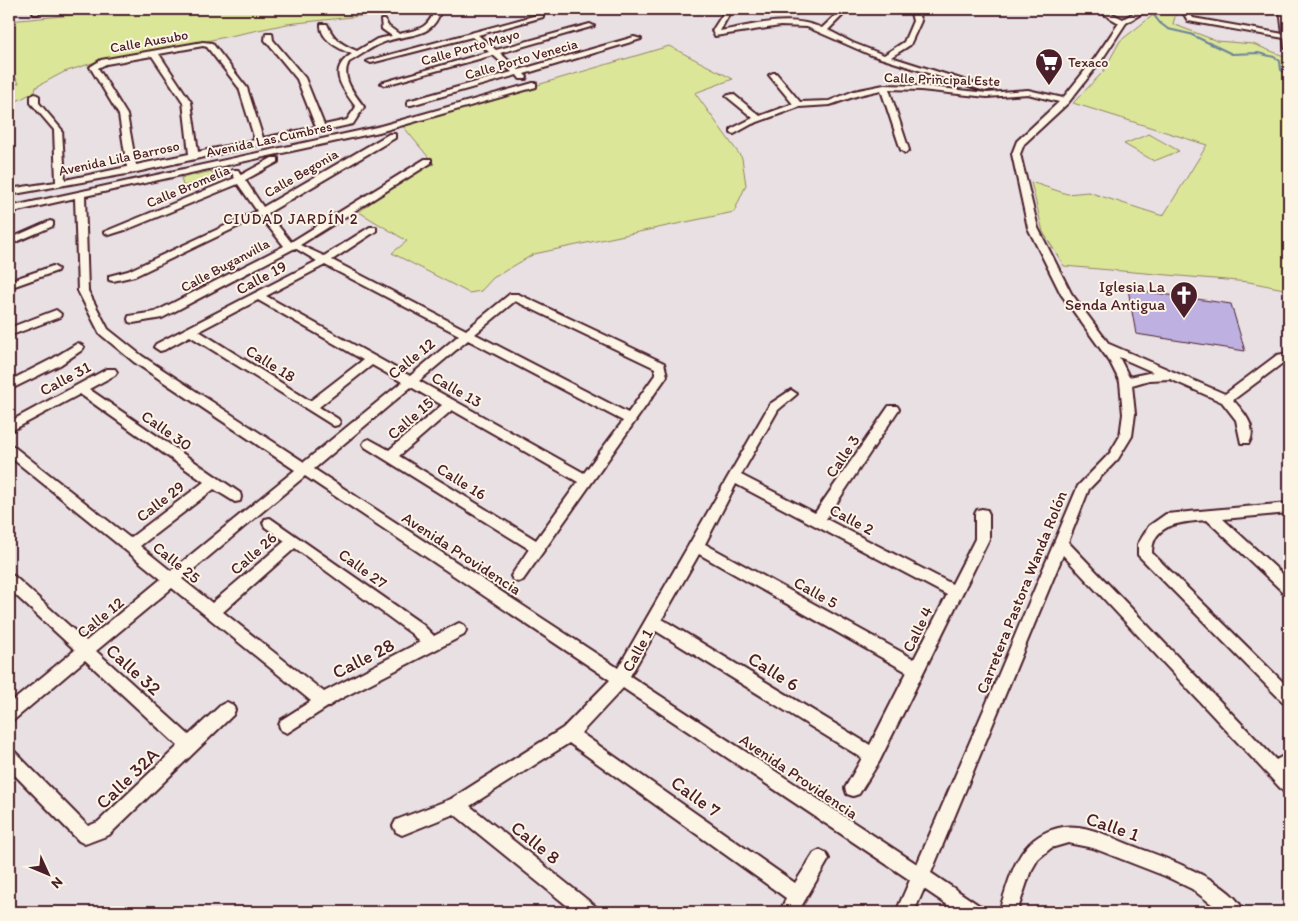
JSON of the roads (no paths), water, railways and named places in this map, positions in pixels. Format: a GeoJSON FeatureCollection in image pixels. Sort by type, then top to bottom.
{"type":"FeatureCollection","features":[{"type":"Feature","properties":{"kind":"street","name":"Avenida Lila Barroso"},"geometry":{"type":"LineString","coordinates":[[9,192],[132,170],[350,122],[360,107],[344,84],[342,68],[346,61],[380,41],[414,34],[431,26],[438,9]]}},
{"type":"Feature","properties":{"kind":"street"},"geometry":{"type":"LineString","coordinates":[[729,9],[716,31],[718,34],[755,26],[801,24],[824,30],[854,47],[885,58],[1005,94]]}},
{"type":"Feature","properties":{"kind":"street"},"geometry":{"type":"LineString","coordinates":[[824,30],[846,9]]}},
{"type":"Feature","properties":{"kind":"street"},"geometry":{"type":"LineString","coordinates":[[885,58],[907,43],[916,21],[913,9]]}},
{"type":"Feature","properties":{"kind":"street"},"geometry":{"type":"LineString","coordinates":[[1098,9],[1123,22],[1146,9]]}},
{"type":"Feature","properties":{"kind":"street"},"geometry":{"type":"LineString","coordinates":[[1283,9],[1289,48]]}},
{"type":"Feature","properties":{"kind":"street"},"geometry":{"type":"LineString","coordinates":[[1187,14],[1288,35]]}},
{"type":"Feature","properties":{"kind":"street"},"geometry":{"type":"LineString","coordinates":[[371,61],[541,16]]}},
{"type":"Feature","properties":{"kind":"street"},"geometry":{"type":"LineString","coordinates":[[383,21],[384,27],[398,37]]}},
{"type":"Feature","properties":{"kind":"street","name":"Carretera Pastora Wanda Rolón"},"geometry":{"type":"LineString","coordinates":[[905,912],[992,710],[1084,486],[1114,456],[1126,436],[1129,414],[1127,386],[1115,360],[1066,294],[1033,228],[1016,154],[1020,143],[1065,102],[1123,22]]}},
{"type":"Feature","properties":{"kind":"street"},"geometry":{"type":"LineString","coordinates":[[324,26],[325,32],[340,47],[358,54]]}},
{"type":"Feature","properties":{"kind":"street","name":"Calle Porto Mayo"},"geometry":{"type":"LineString","coordinates":[[385,83],[590,26]]}},
{"type":"Feature","properties":{"kind":"street"},"geometry":{"type":"LineString","coordinates":[[473,34],[519,73]]}},
{"type":"Feature","properties":{"kind":"street"},"geometry":{"type":"LineString","coordinates":[[269,35],[270,40],[301,78],[322,129]]}},
{"type":"Feature","properties":{"kind":"street","name":"Calle Porto Venecia"},"geometry":{"type":"LineString","coordinates":[[411,103],[637,39]]}},
{"type":"Feature","properties":{"kind":"street","name":"Calle Ausubo"},"geometry":{"type":"LineString","coordinates":[[132,170],[123,115],[94,67],[104,62],[204,44],[209,45],[243,88],[260,142]]}},
{"type":"Feature","properties":{"kind":"street"},"geometry":{"type":"LineString","coordinates":[[154,53],[187,102],[194,156]]}},
{"type":"Feature","properties":{"kind":"street","name":"Avenida Las Cumbres"},"geometry":{"type":"LineString","coordinates":[[9,210],[379,129],[533,85],[519,73]]}},
{"type":"Feature","properties":{"kind":"street"},"geometry":{"type":"LineString","coordinates":[[773,75],[798,105]]}},
{"type":"Feature","properties":{"kind":"street"},"geometry":{"type":"LineString","coordinates":[[884,88],[905,150]]}},
{"type":"Feature","properties":{"kind":"street","name":"Calle Principal Este"},"geometry":{"type":"LineString","coordinates":[[734,131],[759,118],[798,105],[830,103],[856,93],[884,88],[921,88],[987,95],[1028,92],[1065,102]]}},
{"type":"Feature","properties":{"kind":"street"},"geometry":{"type":"LineString","coordinates":[[35,96],[35,103],[58,130],[60,184]]}},
{"type":"Feature","properties":{"kind":"street"},"geometry":{"type":"LineString","coordinates":[[730,96],[759,118]]}},
{"type":"Feature","properties":{"kind":"street","name":"Calle Begonia"},"geometry":{"type":"LineString","coordinates":[[113,278],[132,274],[262,212],[392,136]]}},
{"type":"Feature","properties":{"kind":"street","name":"Calle Bromelia"},"geometry":{"type":"LineString","coordinates":[[109,232],[239,180],[275,160]]}},
{"type":"Feature","properties":{"kind":"street"},"geometry":{"type":"LineString","coordinates":[[232,161],[239,180],[262,212],[295,247],[630,420]]}},
{"type":"Feature","properties":{"kind":"street","name":"Calle Buganvilla"},"geometry":{"type":"LineString","coordinates":[[133,319],[158,316],[295,247],[428,161]]}},
{"type":"Feature","properties":{"kind":"street","name":"Avenida Providencia"},"geometry":{"type":"LineString","coordinates":[[80,195],[83,291],[104,332],[138,359],[304,470],[974,912]]}},
{"type":"Feature","properties":{"kind":"street"},"geometry":{"type":"LineString","coordinates":[[9,242],[50,224]]}},
{"type":"Feature","properties":{"kind":"street","name":"Calle 19"},"geometry":{"type":"LineString","coordinates":[[160,346],[324,261],[373,228]]}},
{"type":"Feature","properties":{"kind":"street"},"geometry":{"type":"LineString","coordinates":[[9,285],[53,269]]}},
{"type":"Feature","properties":{"kind":"street","name":"Calle 13"},"geometry":{"type":"LineString","coordinates":[[259,296],[587,482]]}},
{"type":"Feature","properties":{"kind":"street","name":"Calle 12"},"geometry":{"type":"LineString","coordinates":[[9,714],[172,580],[253,510],[514,296],[660,366],[661,376],[518,576]]}},
{"type":"Feature","properties":{"kind":"street"},"geometry":{"type":"LineString","coordinates":[[9,332],[56,314]]}},
{"type":"Feature","properties":{"kind":"street","name":"Calle 18"},"geometry":{"type":"LineString","coordinates":[[190,331],[334,422]]}},
{"type":"Feature","properties":{"kind":"street"},"geometry":{"type":"LineString","coordinates":[[1104,346],[1226,399],[1242,418],[1246,433],[1245,440]]}},
{"type":"Feature","properties":{"kind":"street"},"geometry":{"type":"LineString","coordinates":[[9,386],[56,362],[78,347]]}},
{"type":"Feature","properties":{"kind":"street"},"geometry":{"type":"LineString","coordinates":[[1226,399],[1281,358],[1289,357]]}},
{"type":"Feature","properties":{"kind":"street"},"geometry":{"type":"LineString","coordinates":[[310,407],[372,359]]}},
{"type":"Feature","properties":{"kind":"street","name":"Calle 31"},"geometry":{"type":"LineString","coordinates":[[9,426],[111,372]]}},
{"type":"Feature","properties":{"kind":"street"},"geometry":{"type":"LineString","coordinates":[[1127,386],[1149,376],[1174,376]]}},
{"type":"Feature","properties":{"kind":"street","name":"Calle 30"},"geometry":{"type":"LineString","coordinates":[[81,389],[212,483],[236,497]]}},
{"type":"Feature","properties":{"kind":"street","name":"Calle 1"},"geometry":{"type":"LineString","coordinates":[[402,826],[456,805],[569,734],[620,680],[774,407],[791,394]]}},
{"type":"Feature","properties":{"kind":"street","name":"Calle 15"},"geometry":{"type":"LineString","coordinates":[[391,456],[451,404]]}},
{"type":"Feature","properties":{"kind":"street","name":"Calle 3"},"geometry":{"type":"LineString","coordinates":[[817,521],[893,409]]}},
{"type":"Feature","properties":{"kind":"street","name":"Calle 16"},"geometry":{"type":"LineString","coordinates":[[369,444],[537,547]]}},
{"type":"Feature","properties":{"kind":"street","name":"Calle 25"},"geometry":{"type":"LineString","coordinates":[[9,449],[323,701]]}},
{"type":"Feature","properties":{"kind":"street","name":"Calle 2"},"geometry":{"type":"LineString","coordinates":[[733,477],[954,592]]}},
{"type":"Feature","properties":{"kind":"street","name":"Calle 29"},"geometry":{"type":"LineString","coordinates":[[130,546],[212,483]]}},
{"type":"Feature","properties":{"kind":"street"},"geometry":{"type":"LineString","coordinates":[[1289,508],[1171,518],[1154,530],[1145,544],[1145,555],[1289,698]]}},
{"type":"Feature","properties":{"kind":"street","name":"Calle 4"},"geometry":{"type":"LineString","coordinates":[[853,788],[873,756],[982,539],[982,514]]}},
{"type":"Feature","properties":{"kind":"street"},"geometry":{"type":"LineString","coordinates":[[1210,515],[1289,589]]}},
{"type":"Feature","properties":{"kind":"street","name":"Calle 27"},"geometry":{"type":"LineString","coordinates":[[270,522],[417,629],[433,645]]}},
{"type":"Feature","properties":{"kind":"street","name":"Calle 26"},"geometry":{"type":"LineString","coordinates":[[212,612],[294,541]]}},
{"type":"Feature","properties":{"kind":"street"},"geometry":{"type":"LineString","coordinates":[[1060,543],[1289,784]]}},
{"type":"Feature","properties":{"kind":"street","name":"Calle 5"},"geometry":{"type":"LineString","coordinates":[[697,546],[917,669]]}},
{"type":"Feature","properties":{"kind":"street","name":"Calle 32"},"geometry":{"type":"LineString","coordinates":[[9,580],[189,746]]}},
{"type":"Feature","properties":{"kind":"street","name":"Calle 6"},"geometry":{"type":"LineString","coordinates":[[654,621],[873,756]]}},
{"type":"Feature","properties":{"kind":"street","name":"Calle 28"},"geometry":{"type":"LineString","coordinates":[[287,724],[323,701],[459,630]]}},
{"type":"Feature","properties":{"kind":"street","name":"Calle 32A"},"geometry":{"type":"LineString","coordinates":[[9,758],[85,835],[104,829],[227,710]]}},
{"type":"Feature","properties":{"kind":"street","name":"Calle 7"},"geometry":{"type":"LineString","coordinates":[[569,734],[797,895]]}},
{"type":"Feature","properties":{"kind":"street"},"geometry":{"type":"LineString","coordinates":[[1275,770],[1289,761]]}},
{"type":"Feature","properties":{"kind":"street","name":"Calle 8"},"geometry":{"type":"LineString","coordinates":[[456,805],[589,912]]}},
{"type":"Feature","properties":{"kind":"street","name":"Calle 1"},"geometry":{"type":"LineString","coordinates":[[1008,912],[1026,862],[1036,847],[1052,838],[1071,834],[1092,839],[1184,875],[1208,888],[1235,912]]}},
{"type":"Feature","properties":{"kind":"street"},"geometry":{"type":"LineString","coordinates":[[789,912],[797,895],[820,859]]}},
{"type":"Feature","properties":{"kind":"waterway"},"geometry":{"type":"LineString","coordinates":[[1149,9],[1160,23],[1168,29],[1190,34],[1232,54],[1258,53],[1274,57],[1280,61],[1281,70],[1289,76]]}},
{"type":"Feature","properties":{"kind":"place","name":"Texaco"},"geometry":{"type":"Point","coordinates":[1049,86]}},
{"type":"Feature","properties":{"kind":"place","name":"Iglesia La Senda Antigua"},"geometry":{"type":"Point","coordinates":[1184,319]}},
{"type":"Feature","properties":{"kind":"district","name":"CIUDAD JARDÍN 2"},"geometry":{"type":"Point","coordinates":[291,219]}}]}
